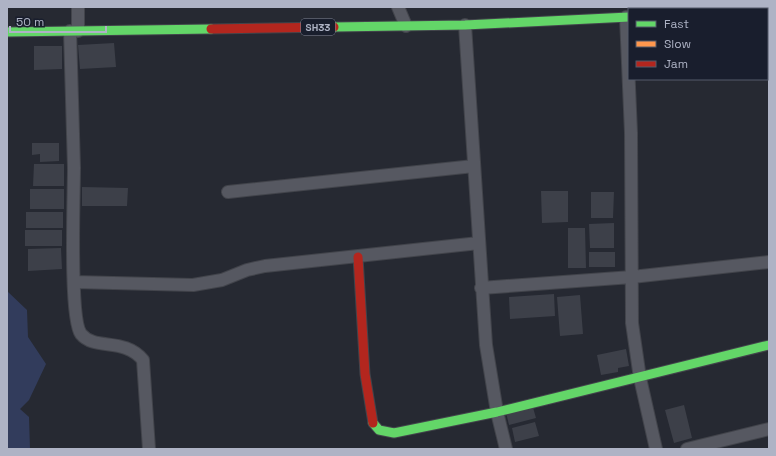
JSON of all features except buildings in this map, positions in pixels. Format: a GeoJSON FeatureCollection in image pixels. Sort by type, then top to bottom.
{"type":"FeatureCollection","features":[{"type":"Feature","properties":{"kind":"main road","name":"SH33"},"geometry":{"type":"LineString","coordinates":[[7,32],[465,25],[627,17]]}},
{"type":"Feature","properties":{"kind":"main road"},"geometry":{"type":"LineString","coordinates":[[358,257],[365,374],[373,423],[379,430],[394,433],[497,412],[769,345]]}},
{"type":"Feature","properties":{"kind":"street"},"geometry":{"type":"LineString","coordinates":[[78,7],[74,31],[74,282],[77,325],[81,334],[89,340],[129,348],[136,352],[143,360],[149,449]]}},
{"type":"Feature","properties":{"kind":"street"},"geometry":{"type":"LineString","coordinates":[[398,7],[406,26]]}},
{"type":"Feature","properties":{"kind":"street"},"geometry":{"type":"LineString","coordinates":[[627,17],[628,46]]}},
{"type":"Feature","properties":{"kind":"street"},"geometry":{"type":"LineString","coordinates":[[465,25],[481,288],[486,345],[497,412],[506,449]]}},
{"type":"Feature","properties":{"kind":"street"},"geometry":{"type":"LineString","coordinates":[[629,80],[631,133],[632,323],[640,378],[656,449]]}},
{"type":"Feature","properties":{"kind":"street"},"geometry":{"type":"LineString","coordinates":[[228,192],[474,166]]}},
{"type":"Feature","properties":{"kind":"street"},"geometry":{"type":"LineString","coordinates":[[74,282],[193,285],[222,280],[247,270],[265,266],[479,243]]}},
{"type":"Feature","properties":{"kind":"street"},"geometry":{"type":"LineString","coordinates":[[481,288],[632,277],[769,262]]}},
{"type":"Feature","properties":{"kind":"street"},"geometry":{"type":"LineString","coordinates":[[687,449],[769,429]]}},
{"type":"Feature","properties":{"kind":"water"},"geometry":{"type":"Polygon","coordinates":[[[7,291],[27,310],[28,337],[46,364],[29,400],[20,409],[29,417],[30,449],[7,449],[7,291]]]}},
{"type":"Feature","properties":{"kind":"traffic: fast"},"geometry":{"type":"LineString","coordinates":[[334,27],[465,25],[628,17]]}},
{"type":"Feature","properties":{"kind":"traffic: fast"},"geometry":{"type":"LineString","coordinates":[[7,32],[211,29]]}},
{"type":"Feature","properties":{"kind":"traffic: fast"},"geometry":{"type":"LineString","coordinates":[[373,423],[379,430],[394,433],[497,412],[769,345]]}},
{"type":"Feature","properties":{"kind":"traffic: jam"},"geometry":{"type":"LineString","coordinates":[[211,29],[334,27]]}},
{"type":"Feature","properties":{"kind":"traffic: jam"},"geometry":{"type":"LineString","coordinates":[[358,257],[365,374],[373,423]]}}]}
